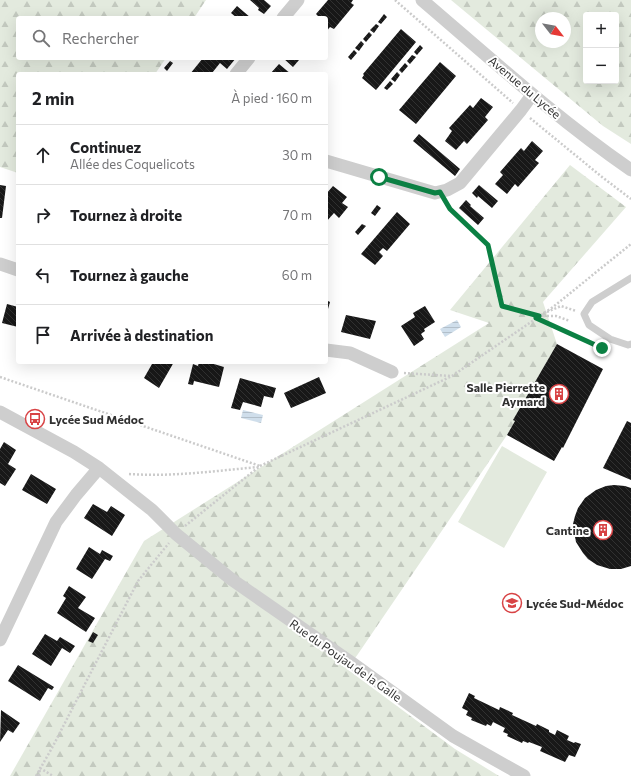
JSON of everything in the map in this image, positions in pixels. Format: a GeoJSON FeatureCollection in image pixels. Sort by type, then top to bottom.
{"type":"FeatureCollection","features":[{"type":"Feature","properties":{"kind":"street"},"geometry":{"type":"LineString","coordinates":[[285,16],[298,0]]}},
{"type":"Feature","properties":{"kind":"street","name":"Avenue du Lycée"},"geometry":{"type":"LineString","coordinates":[[422,0],[532,95],[610,156],[631,170]]}},
{"type":"Feature","properties":{"kind":"street"},"geometry":{"type":"LineString","coordinates":[[238,72],[247,60]]}},
{"type":"Feature","properties":{"kind":"street"},"geometry":{"type":"LineString","coordinates":[[328,162],[435,193],[447,190],[460,183],[532,95]]}},
{"type":"Feature","properties":{"kind":"street"},"geometry":{"type":"LineString","coordinates":[[0,264],[16,269]]}},
{"type":"Feature","properties":{"kind":"street"},"geometry":{"type":"LineString","coordinates":[[328,350],[350,353],[392,372]]}},
{"type":"Feature","properties":{"kind":"street","name":"Rue du Poujau de la Galle"},"geometry":{"type":"LineString","coordinates":[[0,412],[74,452],[99,468],[152,510],[176,534],[231,579],[352,663],[453,736],[524,776]]}},
{"type":"Feature","properties":{"kind":"street"},"geometry":{"type":"LineString","coordinates":[[0,640],[56,522],[99,468]]}},
{"type":"Feature","properties":{"kind":"lane"},"geometry":{"type":"LineString","coordinates":[[631,278],[592,302],[584,314],[589,325],[610,339],[628,345],[631,344]]}},
{"type":"Feature","properties":{"kind":"path"},"geometry":{"type":"LineString","coordinates":[[440,192],[450,209],[488,245],[502,306],[538,317],[602,348]]}},
{"type":"Feature","properties":{"kind":"path"},"geometry":{"type":"LineString","coordinates":[[36,776],[138,581],[176,534],[260,466],[452,376],[553,307],[631,244]]}},
{"type":"Feature","properties":{"kind":"path"},"geometry":{"type":"LineString","coordinates":[[538,317],[561,306],[584,314]]}},
{"type":"Feature","properties":{"kind":"path"},"geometry":{"type":"LineString","coordinates":[[538,317],[556,316],[570,321]]}},
{"type":"Feature","properties":{"kind":"path"},"geometry":{"type":"LineString","coordinates":[[392,372],[452,376]]}},
{"type":"Feature","properties":{"kind":"path"},"geometry":{"type":"LineString","coordinates":[[0,377],[260,466]]}},
{"type":"Feature","properties":{"kind":"path"},"geometry":{"type":"LineString","coordinates":[[114,480],[122,474],[196,474],[260,466]]}},
{"type":"Feature","properties":{"kind":"path"},"geometry":{"type":"LineString","coordinates":[[39,776],[40,768]]}},
{"type":"Feature","properties":{"kind":"path"},"geometry":{"type":"LineString","coordinates":[[40,768],[53,776]]}},
{"type":"Feature","properties":{"kind":"green space"},"geometry":{"type":"Polygon","coordinates":[[[0,0],[206,0],[195,16],[16,16],[16,60],[165,60],[156,72],[16,72],[16,172],[0,167],[0,0]]]}},
{"type":"Feature","properties":{"kind":"green space"},"geometry":{"type":"Polygon","coordinates":[[[451,0],[631,0],[631,144],[603,126],[451,0]]]}},
{"type":"Feature","properties":{"kind":"green space"},"geometry":{"type":"Polygon","coordinates":[[[570,165],[626,207],[543,302],[557,344],[507,435],[347,669],[455,749],[499,776],[10,776],[144,541],[489,323],[450,310],[570,165]]]}},
{"type":"Feature","properties":{"kind":"green space"},"geometry":{"type":"Polygon","coordinates":[[[502,446],[547,472],[504,548],[458,522],[502,446]]]}},
{"type":"Feature","properties":{"kind":"water"},"geometry":{"type":"Polygon","coordinates":[[[457,320],[461,327],[445,337],[440,329],[457,320]]]}},
{"type":"Feature","properties":{"kind":"water"},"geometry":{"type":"Polygon","coordinates":[[[243,410],[263,415],[261,423],[241,418],[243,410]]]}},
{"type":"Feature","properties":{"kind":"building"},"geometry":{"type":"Polygon","coordinates":[[[250,0],[264,0],[271,6],[264,14],[258,10],[259,8],[250,0]]]}},
{"type":"Feature","properties":{"kind":"building"},"geometry":{"type":"Polygon","coordinates":[[[328,0],[353,0],[351,3],[354,5],[334,29],[330,27],[328,30],[328,16],[318,16],[316,14],[328,0]]]}},
{"type":"Feature","properties":{"kind":"building"},"geometry":{"type":"Polygon","coordinates":[[[237,6],[249,16],[235,16],[231,13],[237,6]]]}},
{"type":"Feature","properties":{"kind":"building"},"geometry":{"type":"Polygon","coordinates":[[[384,14],[387,17],[381,24],[378,22],[384,14]]]}},
{"type":"Feature","properties":{"kind":"building"},"geometry":{"type":"Polygon","coordinates":[[[376,24],[379,26],[374,33],[370,30],[376,24]]]}},
{"type":"Feature","properties":{"kind":"building"},"geometry":{"type":"Polygon","coordinates":[[[401,29],[416,42],[376,90],[362,78],[364,75],[363,74],[401,29]]]}},
{"type":"Feature","properties":{"kind":"building"},"geometry":{"type":"Polygon","coordinates":[[[369,32],[372,35],[366,42],[363,39],[369,32]]]}},
{"type":"Feature","properties":{"kind":"building"},"geometry":{"type":"Polygon","coordinates":[[[361,41],[364,44],[359,51],[355,48],[361,41]]]}},
{"type":"Feature","properties":{"kind":"building"},"geometry":{"type":"Polygon","coordinates":[[[420,45],[423,48],[417,55],[414,52],[420,45]]]}},
{"type":"Feature","properties":{"kind":"building"},"geometry":{"type":"Polygon","coordinates":[[[354,50],[357,53],[351,60],[348,57],[354,50]]]}},
{"type":"Feature","properties":{"kind":"building"},"geometry":{"type":"Polygon","coordinates":[[[412,55],[416,57],[410,64],[407,61],[412,55]]]}},
{"type":"Feature","properties":{"kind":"building"},"geometry":{"type":"Polygon","coordinates":[[[201,60],[234,60],[227,69],[220,63],[213,72],[192,72],[201,60]]]}},
{"type":"Feature","properties":{"kind":"building"},"geometry":{"type":"Polygon","coordinates":[[[285,60],[299,60],[293,67],[285,60]]]}},
{"type":"Feature","properties":{"kind":"building"},"geometry":{"type":"Polygon","coordinates":[[[170,61],[173,63],[167,71],[164,68],[170,61]]]}},
{"type":"Feature","properties":{"kind":"building"},"geometry":{"type":"Polygon","coordinates":[[[440,62],[456,76],[416,124],[399,110],[440,62]]]}},
{"type":"Feature","properties":{"kind":"building"},"geometry":{"type":"Polygon","coordinates":[[[405,63],[408,66],[402,73],[399,70],[405,63]]]}},
{"type":"Feature","properties":{"kind":"building"},"geometry":{"type":"Polygon","coordinates":[[[279,64],[289,72],[272,72],[279,64]]]}},
{"type":"Feature","properties":{"kind":"building"},"geometry":{"type":"Polygon","coordinates":[[[397,72],[400,75],[395,82],[391,79],[397,72]]]}},
{"type":"Feature","properties":{"kind":"building"},"geometry":{"type":"Polygon","coordinates":[[[390,81],[393,84],[387,90],[384,88],[390,81]]]}},
{"type":"Feature","properties":{"kind":"building"},"geometry":{"type":"Polygon","coordinates":[[[481,98],[493,107],[485,117],[488,120],[467,144],[464,141],[456,150],[445,141],[452,131],[449,128],[470,105],[473,108],[481,98]]]}},
{"type":"Feature","properties":{"kind":"building"},"geometry":{"type":"Polygon","coordinates":[[[419,134],[460,169],[455,176],[413,141],[419,134]]]}},
{"type":"Feature","properties":{"kind":"building"},"geometry":{"type":"Polygon","coordinates":[[[532,141],[543,151],[535,160],[539,163],[518,187],[515,184],[507,194],[495,184],[503,175],[500,172],[521,148],[524,151],[532,141]]]}},
{"type":"Feature","properties":{"kind":"building"},"geometry":{"type":"Polygon","coordinates":[[[0,185],[6,186],[2,218],[0,218],[0,185]]]}},
{"type":"Feature","properties":{"kind":"building"},"geometry":{"type":"Polygon","coordinates":[[[479,185],[498,201],[492,208],[472,193],[479,185]]]}},
{"type":"Feature","properties":{"kind":"building"},"geometry":{"type":"Polygon","coordinates":[[[333,186],[347,197],[342,203],[348,207],[339,218],[334,213],[328,220],[328,192],[333,186]]]}},
{"type":"Feature","properties":{"kind":"building"},"geometry":{"type":"Polygon","coordinates":[[[466,200],[471,205],[470,206],[484,218],[478,225],[459,208],[466,200]]]}},
{"type":"Feature","properties":{"kind":"building"},"geometry":{"type":"Polygon","coordinates":[[[377,205],[381,208],[375,216],[371,213],[377,205]]]}},
{"type":"Feature","properties":{"kind":"building"},"geometry":{"type":"Polygon","coordinates":[[[397,212],[410,224],[387,251],[383,248],[379,252],[383,256],[375,265],[361,254],[397,212]]]}},
{"type":"Feature","properties":{"kind":"building"},"geometry":{"type":"Polygon","coordinates":[[[362,224],[366,226],[358,235],[355,232],[362,224]]]}},
{"type":"Feature","properties":{"kind":"building"},"geometry":{"type":"Polygon","coordinates":[[[7,304],[16,306],[16,326],[2,323],[7,304]]]}},
{"type":"Feature","properties":{"kind":"building"},"geometry":{"type":"Polygon","coordinates":[[[425,306],[435,322],[424,329],[425,331],[421,334],[424,339],[414,346],[401,326],[415,317],[413,313],[425,306]]]}},
{"type":"Feature","properties":{"kind":"building"},"geometry":{"type":"Polygon","coordinates":[[[346,315],[376,321],[370,339],[341,332],[346,315]]]}},
{"type":"Feature","properties":{"kind":"building","name":"Salle Pierrette Aymard"},"geometry":{"type":"Polygon","coordinates":[[[557,344],[603,369],[563,448],[562,447],[554,461],[507,435],[515,421],[513,420],[557,344]]]}},
{"type":"Feature","properties":{"kind":"building"},"geometry":{"type":"Polygon","coordinates":[[[152,364],[173,364],[159,388],[144,378],[152,364]]]}},
{"type":"Feature","properties":{"kind":"building"},"geometry":{"type":"Polygon","coordinates":[[[193,364],[198,366],[198,364],[214,364],[224,367],[219,387],[194,381],[193,385],[188,384],[193,364]]]}},
{"type":"Feature","properties":{"kind":"building"},"geometry":{"type":"Polygon","coordinates":[[[319,377],[326,393],[291,408],[284,393],[319,377]]]}},
{"type":"Feature","properties":{"kind":"building"},"geometry":{"type":"Polygon","coordinates":[[[240,378],[276,388],[273,398],[264,396],[261,407],[243,402],[240,410],[231,408],[240,378]]]}},
{"type":"Feature","properties":{"kind":"building"},"geometry":{"type":"Polygon","coordinates":[[[627,421],[631,423],[631,480],[603,468],[627,421]]]}},
{"type":"Feature","properties":{"kind":"building"},"geometry":{"type":"Polygon","coordinates":[[[4,442],[16,450],[8,464],[16,469],[5,486],[0,483],[0,449],[4,442]]]}},
{"type":"Feature","properties":{"kind":"building"},"geometry":{"type":"Polygon","coordinates":[[[31,474],[56,489],[47,504],[22,490],[31,474]]]}},
{"type":"Feature","properties":{"kind":"building","name":"Cantine"},"geometry":{"type":"Polygon","coordinates":[[[614,485],[631,488],[631,566],[621,569],[610,569],[597,565],[588,559],[576,542],[573,524],[578,508],[585,498],[596,490],[614,485]]]}},
{"type":"Feature","properties":{"kind":"building"},"geometry":{"type":"Polygon","coordinates":[[[93,504],[107,512],[111,506],[125,515],[112,536],[84,518],[93,504]]]}},
{"type":"Feature","properties":{"kind":"building"},"geometry":{"type":"Polygon","coordinates":[[[89,547],[100,554],[102,550],[113,556],[110,561],[105,559],[92,579],[76,569],[89,547]]]}},
{"type":"Feature","properties":{"kind":"building"},"geometry":{"type":"Polygon","coordinates":[[[69,586],[86,597],[78,608],[95,618],[86,632],[57,613],[66,598],[63,596],[69,586]]]}},
{"type":"Feature","properties":{"kind":"building"},"geometry":{"type":"Polygon","coordinates":[[[93,632],[98,635],[93,643],[88,641],[93,632]]]}},
{"type":"Feature","properties":{"kind":"building"},"geometry":{"type":"Polygon","coordinates":[[[45,634],[57,641],[60,637],[75,646],[70,653],[62,648],[51,666],[32,654],[45,634]]]}},
{"type":"Feature","properties":{"kind":"building"},"geometry":{"type":"Polygon","coordinates":[[[18,665],[54,687],[52,690],[48,688],[40,701],[8,681],[18,665]]]}},
{"type":"Feature","properties":{"kind":"building"},"geometry":{"type":"Polygon","coordinates":[[[469,693],[475,696],[474,698],[499,710],[500,707],[513,713],[512,715],[549,730],[549,732],[555,735],[557,730],[569,736],[567,740],[581,744],[575,757],[569,755],[565,762],[540,751],[542,747],[529,742],[523,741],[522,743],[507,736],[508,734],[503,732],[505,728],[493,722],[491,726],[487,724],[486,726],[471,720],[472,718],[466,715],[468,711],[462,708],[469,693]]]}},
{"type":"Feature","properties":{"kind":"building"},"geometry":{"type":"Polygon","coordinates":[[[1,710],[20,723],[13,733],[8,730],[0,742],[1,710]]]}},
{"type":"Feature","properties":{"kind":"place","name":"Salle Pierrette Aymard"},"geometry":{"type":"Point","coordinates":[559,394]}},
{"type":"Feature","properties":{"kind":"place","name":"Lycée Sud Médoc"},"geometry":{"type":"Point","coordinates":[35,419]}},
{"type":"Feature","properties":{"kind":"place","name":"Cantine"},"geometry":{"type":"Point","coordinates":[603,530]}},
{"type":"Feature","properties":{"kind":"place","name":"Lycée Sud-Médoc"},"geometry":{"type":"Point","coordinates":[512,603]}},
{"type":"Feature","properties":{"kind":"route"},"geometry":{"type":"LineString","coordinates":[[379,177],[435,193],[440,192],[450,209],[488,245],[502,306],[539,316],[536,318],[602,348]]}}]}
